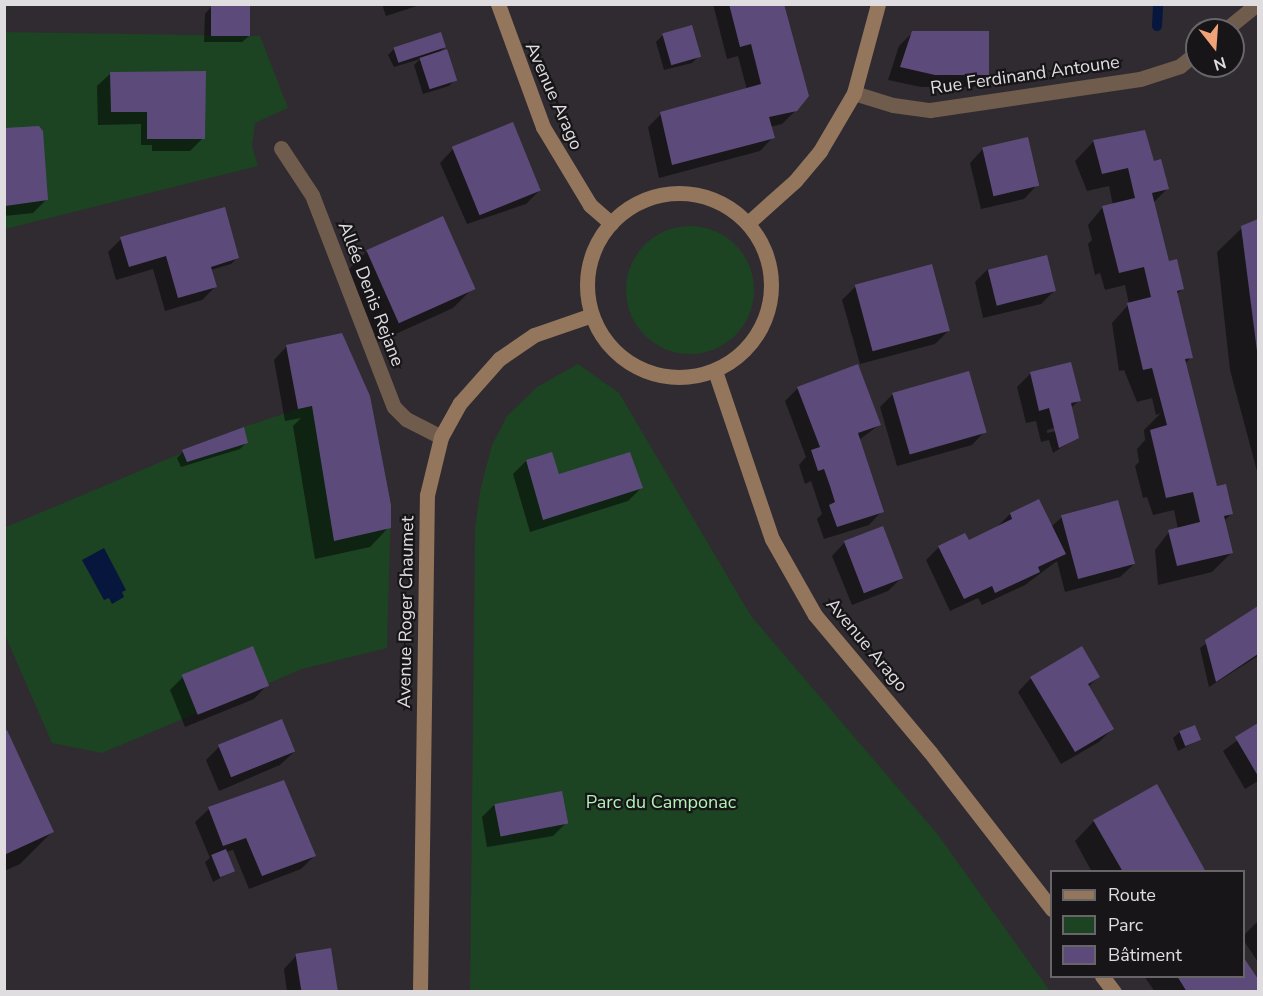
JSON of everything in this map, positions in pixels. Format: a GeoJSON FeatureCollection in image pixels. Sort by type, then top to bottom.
{"type":"FeatureCollection","features":[{"type":"Feature","properties":{"kind":"main road","name":"Avenue Arago"},"geometry":{"type":"LineString","coordinates":[[498,4],[543,127],[590,204],[611,223]]}},
{"type":"Feature","properties":{"kind":"main road"},"geometry":{"type":"LineString","coordinates":[[748,224],[795,181],[820,151],[854,93],[878,4]]}},
{"type":"Feature","properties":{"kind":"main road"},"geometry":{"type":"LineString","coordinates":[[680,194],[717,201],[748,224],[766,257],[771,276],[770,305],[759,333],[740,355],[716,371],[686,378],[656,375],[628,362],[606,342],[592,315],[587,276],[591,257],[611,223],[643,201],[680,194]]}},
{"type":"Feature","properties":{"kind":"main road","name":"Avenue Roger Chaumet"},"geometry":{"type":"LineString","coordinates":[[420,992],[427,495],[441,437],[460,403],[499,359],[534,335],[592,315]]}},
{"type":"Feature","properties":{"kind":"main road","name":"Avenue Arago"},"geometry":{"type":"LineString","coordinates":[[716,371],[772,539],[810,607],[930,752],[1050,906]]}},
{"type":"Feature","properties":{"kind":"main road"},"geometry":{"type":"LineString","coordinates":[[1104,978],[1114,992]]}},
{"type":"Feature","properties":{"kind":"street"},"geometry":{"type":"LineString","coordinates":[[1240,18],[1257,4]]}},
{"type":"Feature","properties":{"kind":"street","name":"Rue Ferdinand Antoune"},"geometry":{"type":"LineString","coordinates":[[854,93],[893,105],[930,110],[1140,79],[1180,66],[1185,62]]}},
{"type":"Feature","properties":{"kind":"street","name":"Allée Denis Rejane"},"geometry":{"type":"LineString","coordinates":[[281,148],[312,195],[394,407],[406,419],[441,437]]}},
{"type":"Feature","properties":{"kind":"green space"},"geometry":{"type":"Polygon","coordinates":[[[4,32],[260,36],[288,108],[255,123],[252,146],[258,166],[5,229],[4,32]]]}},
{"type":"Feature","properties":{"kind":"green space"},"geometry":{"type":"Polygon","coordinates":[[[690,226],[715,231],[735,245],[749,265],[754,290],[749,315],[735,335],[715,349],[690,354],[665,349],[645,335],[631,315],[626,290],[631,265],[645,245],[665,231],[690,226]]]}},
{"type":"Feature","properties":{"kind":"green space","name":"Parc du Camponac"},"geometry":{"type":"Polygon","coordinates":[[[578,364],[619,393],[751,616],[938,835],[1050,991],[470,992],[475,529],[480,491],[492,445],[507,416],[537,387],[578,364]]]}},
{"type":"Feature","properties":{"kind":"green space"},"geometry":{"type":"Polygon","coordinates":[[[370,396],[391,505],[387,648],[302,669],[102,753],[52,743],[5,635],[4,528],[244,427],[298,409],[370,396]]]}},
{"type":"Feature","properties":{"kind":"water"},"geometry":{"type":"Polygon","coordinates":[[[104,548],[126,590],[122,592],[124,597],[112,604],[109,598],[104,600],[82,560],[104,548]]]}},
{"type":"Feature","properties":{"kind":"building"},"geometry":{"type":"Polygon","coordinates":[[[729,4],[784,4],[809,96],[797,111],[769,117],[775,138],[672,165],[660,112],[761,84],[751,44],[740,47],[729,4]]]}},
{"type":"Feature","properties":{"kind":"building"},"geometry":{"type":"Polygon","coordinates":[[[211,6],[250,6],[250,36],[211,36],[211,6]]]}},
{"type":"Feature","properties":{"kind":"building"},"geometry":{"type":"Polygon","coordinates":[[[692,25],[701,57],[671,65],[662,34],[692,25]]]}},
{"type":"Feature","properties":{"kind":"building"},"geometry":{"type":"Polygon","coordinates":[[[912,31],[989,31],[989,75],[935,75],[900,67],[912,31]]]}},
{"type":"Feature","properties":{"kind":"building"},"geometry":{"type":"Polygon","coordinates":[[[441,32],[446,47],[398,63],[393,47],[441,32]]]}},
{"type":"Feature","properties":{"kind":"building"},"geometry":{"type":"Polygon","coordinates":[[[447,49],[457,80],[430,89],[419,58],[447,49]]]}},
{"type":"Feature","properties":{"kind":"building"},"geometry":{"type":"Polygon","coordinates":[[[206,71],[205,139],[147,139],[147,112],[111,112],[110,72],[206,71]]]}},
{"type":"Feature","properties":{"kind":"building"},"geometry":{"type":"Polygon","coordinates":[[[513,122],[541,191],[480,215],[452,147],[513,122]]]}},
{"type":"Feature","properties":{"kind":"building"},"geometry":{"type":"Polygon","coordinates":[[[39,126],[43,131],[48,200],[5,206],[5,128],[39,126]]]}},
{"type":"Feature","properties":{"kind":"building"},"geometry":{"type":"Polygon","coordinates":[[[1145,130],[1154,161],[1161,159],[1169,189],[1152,193],[1169,261],[1177,259],[1184,289],[1177,291],[1193,358],[1185,359],[1217,486],[1226,484],[1233,514],[1224,516],[1233,553],[1177,566],[1168,530],[1200,522],[1193,492],[1166,498],[1150,430],[1167,425],[1152,368],[1143,370],[1127,303],[1151,297],[1144,267],[1119,273],[1102,206],[1135,198],[1128,168],[1102,174],[1093,140],[1145,130]]]}},
{"type":"Feature","properties":{"kind":"building"},"geometry":{"type":"Polygon","coordinates":[[[1028,137],[1039,186],[993,196],[982,148],[1028,137]]]}},
{"type":"Feature","properties":{"kind":"building"},"geometry":{"type":"Polygon","coordinates":[[[225,207],[239,258],[211,267],[217,287],[178,298],[166,256],[129,267],[120,237],[225,207]]]}},
{"type":"Feature","properties":{"kind":"building"},"geometry":{"type":"Polygon","coordinates":[[[443,216],[476,289],[399,323],[366,250],[443,216]]]}},
{"type":"Feature","properties":{"kind":"building"},"geometry":{"type":"Polygon","coordinates":[[[1258,219],[1258,359],[1241,226],[1258,219]]]}},
{"type":"Feature","properties":{"kind":"building"},"geometry":{"type":"Polygon","coordinates":[[[1047,255],[1056,291],[997,306],[988,270],[1047,255]]]}},
{"type":"Feature","properties":{"kind":"building"},"geometry":{"type":"Polygon","coordinates":[[[932,264],[950,331],[873,351],[855,285],[932,264]]]}},
{"type":"Feature","properties":{"kind":"building"},"geometry":{"type":"Polygon","coordinates":[[[342,333],[370,396],[391,505],[391,528],[334,541],[312,406],[298,409],[286,345],[342,333]]]}},
{"type":"Feature","properties":{"kind":"building"},"geometry":{"type":"Polygon","coordinates":[[[1071,362],[1081,401],[1071,403],[1079,438],[1059,448],[1049,408],[1039,411],[1030,372],[1071,362]]]}},
{"type":"Feature","properties":{"kind":"building"},"geometry":{"type":"Polygon","coordinates":[[[858,364],[881,425],[858,433],[884,512],[837,527],[829,505],[835,502],[830,486],[824,469],[818,471],[811,450],[820,447],[797,387],[858,364]]]}},
{"type":"Feature","properties":{"kind":"building"},"geometry":{"type":"Polygon","coordinates":[[[969,371],[987,433],[910,455],[892,393],[969,371]]]}},
{"type":"Feature","properties":{"kind":"building"},"geometry":{"type":"Polygon","coordinates":[[[244,427],[248,443],[187,462],[182,450],[244,427]]]}},
{"type":"Feature","properties":{"kind":"building"},"geometry":{"type":"Polygon","coordinates":[[[552,452],[559,474],[630,452],[643,488],[543,520],[526,460],[552,452]]]}},
{"type":"Feature","properties":{"kind":"building"},"geometry":{"type":"Polygon","coordinates":[[[1039,499],[1066,554],[1038,567],[1040,572],[995,593],[992,586],[964,599],[938,546],[965,533],[969,540],[1012,519],[1010,513],[1039,499]]]}},
{"type":"Feature","properties":{"kind":"building"},"geometry":{"type":"Polygon","coordinates":[[[1118,500],[1135,564],[1078,579],[1061,515],[1118,500]]]}},
{"type":"Feature","properties":{"kind":"building"},"geometry":{"type":"Polygon","coordinates":[[[883,526],[903,578],[864,593],[844,541],[883,526]]]}},
{"type":"Feature","properties":{"kind":"building"},"geometry":{"type":"Polygon","coordinates":[[[1258,606],[1258,654],[1216,682],[1205,640],[1258,606]]]}},
{"type":"Feature","properties":{"kind":"building"},"geometry":{"type":"Polygon","coordinates":[[[253,646],[269,686],[198,715],[182,675],[253,646]]]}},
{"type":"Feature","properties":{"kind":"building"},"geometry":{"type":"Polygon","coordinates":[[[1082,646],[1100,677],[1088,684],[1114,729],[1075,752],[1030,677],[1082,646]]]}},
{"type":"Feature","properties":{"kind":"building"},"geometry":{"type":"Polygon","coordinates":[[[282,719],[295,751],[231,777],[218,745],[282,719]]]}},
{"type":"Feature","properties":{"kind":"building"},"geometry":{"type":"Polygon","coordinates":[[[1258,723],[1258,776],[1235,737],[1258,723]]]}},
{"type":"Feature","properties":{"kind":"building"},"geometry":{"type":"Polygon","coordinates":[[[1195,725],[1201,740],[1185,746],[1179,731],[1195,725]]]}},
{"type":"Feature","properties":{"kind":"building"},"geometry":{"type":"Polygon","coordinates":[[[7,730],[54,832],[4,855],[4,731],[7,730]]]}},
{"type":"Feature","properties":{"kind":"building"},"geometry":{"type":"Polygon","coordinates":[[[284,780],[316,856],[262,876],[246,838],[223,846],[208,807],[284,780]]]}},
{"type":"Feature","properties":{"kind":"building"},"geometry":{"type":"Polygon","coordinates":[[[1157,784],[1205,870],[1122,870],[1093,820],[1157,784]]]}},
{"type":"Feature","properties":{"kind":"building"},"geometry":{"type":"Polygon","coordinates":[[[562,791],[568,823],[501,837],[494,804],[562,791]]]}},
{"type":"Feature","properties":{"kind":"building"},"geometry":{"type":"Polygon","coordinates":[[[226,849],[235,871],[220,877],[211,855],[226,849]]]}},
{"type":"Feature","properties":{"kind":"building"},"geometry":{"type":"Polygon","coordinates":[[[331,948],[338,992],[302,992],[295,954],[331,948]]]}},
{"type":"Feature","properties":{"kind":"building"},"geometry":{"type":"Polygon","coordinates":[[[1245,960],[1258,979],[1258,992],[1187,992],[1178,978],[1245,978],[1245,960]]]}},
{"type":"Feature","properties":{"kind":"waterway"},"geometry":{"type":"LineString","coordinates":[[1157,26],[1158,4]]}}]}
